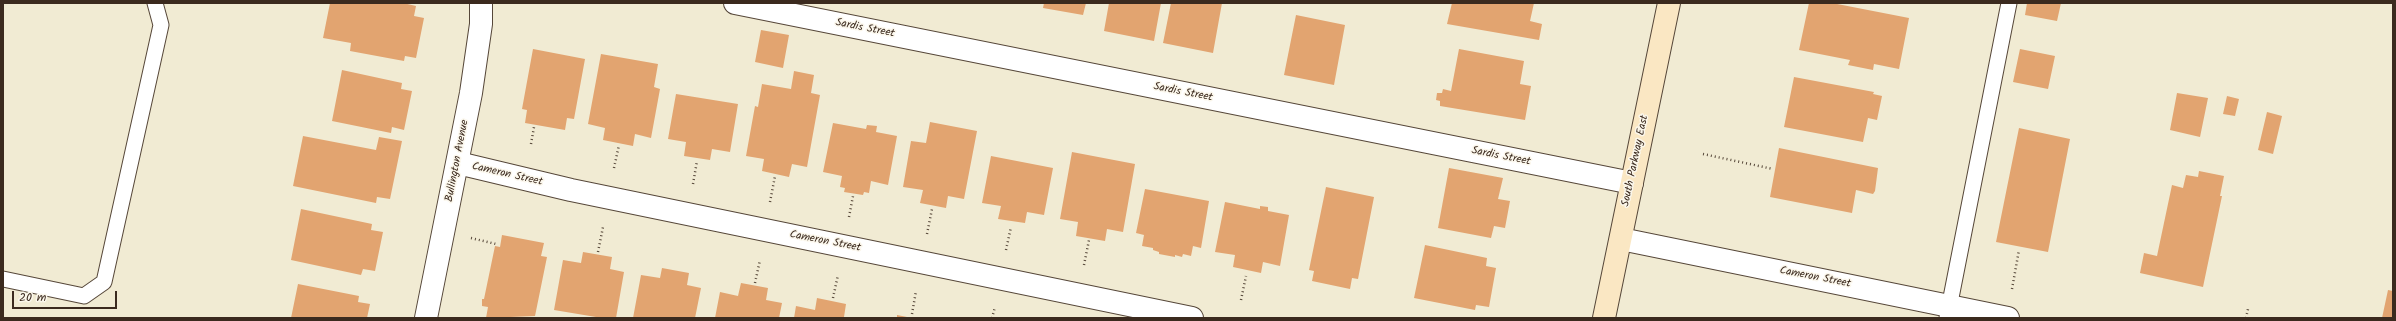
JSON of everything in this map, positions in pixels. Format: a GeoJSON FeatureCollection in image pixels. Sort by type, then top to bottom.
{"type":"FeatureCollection","features":[{"type":"Feature","properties":{"kind":"main road","name":"South Parkway East"},"geometry":{"type":"LineString","coordinates":[[1604,318],[1669,3]]}},
{"type":"Feature","properties":{"kind":"street","name":"Bullington Avenue"},"geometry":{"type":"LineString","coordinates":[[426,318],[458,163],[475,66],[481,24],[481,3]]}},
{"type":"Feature","properties":{"kind":"street","name":"Sardis Street"},"geometry":{"type":"LineString","coordinates":[[735,3],[1632,183]]}},
{"type":"Feature","properties":{"kind":"street","name":"Cameron Street"},"geometry":{"type":"LineString","coordinates":[[458,163],[571,190],[1192,318]]}},
{"type":"Feature","properties":{"kind":"street","name":"Cameron Street"},"geometry":{"type":"LineString","coordinates":[[1621,239],[1948,312],[2008,318]]}},
{"type":"Feature","properties":{"kind":"lane"},"geometry":{"type":"LineString","coordinates":[[3,282],[84,296],[104,282],[161,25],[155,3]]}},
{"type":"Feature","properties":{"kind":"lane"},"geometry":{"type":"LineString","coordinates":[[1948,312],[2009,3]]}},
{"type":"Feature","properties":{"kind":"path"},"geometry":{"type":"LineString","coordinates":[[532,144],[534,127]]}},
{"type":"Feature","properties":{"kind":"path"},"geometry":{"type":"LineString","coordinates":[[614,172],[619,145]]}},
{"type":"Feature","properties":{"kind":"path"},"geometry":{"type":"LineString","coordinates":[[1703,154],[1773,169]]}},
{"type":"Feature","properties":{"kind":"path"},"geometry":{"type":"LineString","coordinates":[[692,188],[697,161]]}},
{"type":"Feature","properties":{"kind":"path"},"geometry":{"type":"LineString","coordinates":[[770,203],[775,176]]}},
{"type":"Feature","properties":{"kind":"path"},"geometry":{"type":"LineString","coordinates":[[848,220],[853,196]]}},
{"type":"Feature","properties":{"kind":"path"},"geometry":{"type":"LineString","coordinates":[[927,235],[932,209]]}},
{"type":"Feature","properties":{"kind":"path"},"geometry":{"type":"LineString","coordinates":[[598,252],[604,225]]}},
{"type":"Feature","properties":{"kind":"path"},"geometry":{"type":"LineString","coordinates":[[1006,252],[1011,227]]}},
{"type":"Feature","properties":{"kind":"path"},"geometry":{"type":"LineString","coordinates":[[469,238],[496,244]]}},
{"type":"Feature","properties":{"kind":"path"},"geometry":{"type":"LineString","coordinates":[[1083,268],[1089,240]]}},
{"type":"Feature","properties":{"kind":"path"},"geometry":{"type":"LineString","coordinates":[[2011,296],[2019,250]]}},
{"type":"Feature","properties":{"kind":"path"},"geometry":{"type":"LineString","coordinates":[[755,283],[760,257]]}},
{"type":"Feature","properties":{"kind":"path"},"geometry":{"type":"LineString","coordinates":[[833,298],[838,273]]}},
{"type":"Feature","properties":{"kind":"path"},"geometry":{"type":"LineString","coordinates":[[1241,300],[1246,276]]}},
{"type":"Feature","properties":{"kind":"path"},"geometry":{"type":"LineString","coordinates":[[912,314],[917,289]]}},
{"type":"Feature","properties":{"kind":"path"},"geometry":{"type":"LineString","coordinates":[[992,318],[995,304]]}},
{"type":"Feature","properties":{"kind":"path"},"geometry":{"type":"LineString","coordinates":[[2246,318],[2248,309]]}},
{"type":"Feature","properties":{"kind":"building"},"geometry":{"type":"Polygon","coordinates":[[[330,3],[403,3],[416,6],[414,16],[424,18],[416,58],[405,56],[404,61],[350,51],[351,43],[323,38],[330,3]]]}},
{"type":"Feature","properties":{"kind":"building"},"geometry":{"type":"Polygon","coordinates":[[[1044,3],[1086,3],[1083,15],[1043,8],[1044,3]]]}},
{"type":"Feature","properties":{"kind":"building"},"geometry":{"type":"Polygon","coordinates":[[[1109,3],[1161,3],[1154,41],[1104,31],[1109,3]]]}},
{"type":"Feature","properties":{"kind":"building"},"geometry":{"type":"Polygon","coordinates":[[[1171,3],[1222,3],[1213,53],[1163,43],[1171,3]]]}},
{"type":"Feature","properties":{"kind":"building"},"geometry":{"type":"Polygon","coordinates":[[[1452,3],[1534,3],[1530,21],[1542,24],[1539,40],[1447,24],[1452,3]]]}},
{"type":"Feature","properties":{"kind":"building"},"geometry":{"type":"Polygon","coordinates":[[[1809,3],[1832,3],[1909,18],[1899,69],[1874,64],[1873,70],[1848,65],[1850,60],[1799,50],[1809,3]]]}},
{"type":"Feature","properties":{"kind":"building"},"geometry":{"type":"Polygon","coordinates":[[[2027,3],[2061,3],[2057,21],[2025,15],[2027,3]]]}},
{"type":"Feature","properties":{"kind":"building"},"geometry":{"type":"Polygon","coordinates":[[[1296,15],[1345,25],[1334,85],[1284,75],[1296,15]]]}},
{"type":"Feature","properties":{"kind":"building"},"geometry":{"type":"Polygon","coordinates":[[[761,30],[789,35],[783,68],[755,62],[761,30]]]}},
{"type":"Feature","properties":{"kind":"building"},"geometry":{"type":"Polygon","coordinates":[[[533,49],[585,59],[574,119],[567,118],[565,130],[525,123],[527,110],[522,109],[533,49]]]}},
{"type":"Feature","properties":{"kind":"building"},"geometry":{"type":"Polygon","coordinates":[[[1459,49],[1524,61],[1520,84],[1531,86],[1525,120],[1440,106],[1440,101],[1436,100],[1437,93],[1442,93],[1443,89],[1451,91],[1459,49]]]}},
{"type":"Feature","properties":{"kind":"building"},"geometry":{"type":"Polygon","coordinates":[[[2020,49],[2055,56],[2048,89],[2013,82],[2020,49]]]}},
{"type":"Feature","properties":{"kind":"building"},"geometry":{"type":"Polygon","coordinates":[[[601,54],[658,64],[654,87],[660,89],[651,138],[635,134],[633,146],[603,140],[605,128],[588,124],[601,54]]]}},
{"type":"Feature","properties":{"kind":"building"},"geometry":{"type":"Polygon","coordinates":[[[342,70],[402,83],[401,89],[412,91],[404,130],[392,127],[391,133],[332,121],[342,70]]]}},
{"type":"Feature","properties":{"kind":"building"},"geometry":{"type":"Polygon","coordinates":[[[794,71],[814,75],[811,93],[820,95],[807,167],[792,164],[789,177],[762,171],[764,159],[746,156],[755,106],[758,107],[762,84],[791,89],[794,71]]]}},
{"type":"Feature","properties":{"kind":"building"},"geometry":{"type":"Polygon","coordinates":[[[1794,77],[1874,92],[1873,94],[1882,96],[1877,120],[1868,118],[1863,142],[1784,127],[1794,77]]]}},
{"type":"Feature","properties":{"kind":"building"},"geometry":{"type":"Polygon","coordinates":[[[2177,93],[2208,98],[2200,137],[2170,130],[2177,93]]]}},
{"type":"Feature","properties":{"kind":"building"},"geometry":{"type":"Polygon","coordinates":[[[676,94],[738,104],[730,152],[712,149],[710,160],[684,156],[686,142],[668,139],[676,94]]]}},
{"type":"Feature","properties":{"kind":"building"},"geometry":{"type":"Polygon","coordinates":[[[2227,96],[2239,99],[2235,116],[2223,114],[2227,96]]]}},
{"type":"Feature","properties":{"kind":"building"},"geometry":{"type":"Polygon","coordinates":[[[2267,112],[2282,116],[2273,154],[2258,150],[2267,112]]]}},
{"type":"Feature","properties":{"kind":"building"},"geometry":{"type":"Polygon","coordinates":[[[930,122],[977,131],[964,199],[948,196],[946,208],[920,203],[923,190],[903,187],[911,141],[926,143],[930,122]]]}},
{"type":"Feature","properties":{"kind":"building"},"geometry":{"type":"Polygon","coordinates":[[[833,123],[866,129],[867,125],[877,126],[876,132],[897,136],[888,185],[871,181],[869,193],[864,192],[863,195],[844,192],[845,188],[840,187],[842,176],[823,172],[833,123]]]}},
{"type":"Feature","properties":{"kind":"building"},"geometry":{"type":"Polygon","coordinates":[[[2019,128],[2070,139],[2048,252],[1996,242],[2019,128]]]}},
{"type":"Feature","properties":{"kind":"building"},"geometry":{"type":"Polygon","coordinates":[[[303,136],[376,150],[379,137],[402,141],[390,199],[377,197],[376,203],[293,186],[303,136]]]}},
{"type":"Feature","properties":{"kind":"building"},"geometry":{"type":"Polygon","coordinates":[[[1779,148],[1878,168],[1875,191],[1873,194],[1856,190],[1852,213],[1770,197],[1779,148]]]}},
{"type":"Feature","properties":{"kind":"building"},"geometry":{"type":"Polygon","coordinates":[[[1072,152],[1135,164],[1123,232],[1107,229],[1105,241],[1076,236],[1078,222],[1060,219],[1072,152]]]}},
{"type":"Feature","properties":{"kind":"building"},"geometry":{"type":"Polygon","coordinates":[[[991,156],[1053,168],[1044,215],[1027,212],[1025,223],[998,219],[1001,206],[982,203],[991,156]]]}},
{"type":"Feature","properties":{"kind":"building"},"geometry":{"type":"Polygon","coordinates":[[[1449,168],[1503,178],[1498,199],[1510,201],[1505,228],[1494,226],[1491,238],[1438,228],[1449,168]]]}},
{"type":"Feature","properties":{"kind":"building"},"geometry":{"type":"Polygon","coordinates":[[[2199,171],[2224,176],[2220,196],[2222,196],[2203,287],[2140,273],[2144,253],[2157,256],[2172,185],[2183,188],[2186,175],[2198,177],[2199,171]]]}},
{"type":"Feature","properties":{"kind":"building"},"geometry":{"type":"Polygon","coordinates":[[[1326,187],[1374,197],[1358,279],[1352,278],[1350,289],[1312,281],[1314,271],[1309,270],[1326,187]]]}},
{"type":"Feature","properties":{"kind":"building"},"geometry":{"type":"Polygon","coordinates":[[[1145,189],[1209,201],[1201,248],[1193,246],[1191,256],[1183,254],[1182,257],[1175,255],[1175,257],[1159,254],[1159,252],[1153,250],[1153,248],[1142,246],[1144,235],[1136,233],[1145,189]]]}},
{"type":"Feature","properties":{"kind":"building"},"geometry":{"type":"Polygon","coordinates":[[[1225,202],[1260,209],[1260,206],[1268,207],[1268,211],[1289,215],[1280,266],[1263,262],[1261,273],[1233,267],[1235,255],[1215,252],[1225,202]]]}},
{"type":"Feature","properties":{"kind":"building"},"geometry":{"type":"Polygon","coordinates":[[[301,209],[372,224],[371,230],[383,232],[375,271],[363,269],[361,275],[291,260],[301,209]]]}},
{"type":"Feature","properties":{"kind":"building"},"geometry":{"type":"Polygon","coordinates":[[[502,235],[544,243],[541,256],[547,257],[535,316],[486,318],[488,307],[482,306],[482,299],[484,299],[495,246],[500,247],[502,235]]]}},
{"type":"Feature","properties":{"kind":"building"},"geometry":{"type":"Polygon","coordinates":[[[1425,245],[1487,258],[1486,266],[1496,268],[1489,307],[1476,305],[1475,310],[1414,298],[1425,245]]]}},
{"type":"Feature","properties":{"kind":"building"},"geometry":{"type":"Polygon","coordinates":[[[583,252],[612,257],[610,269],[624,272],[616,318],[602,318],[554,310],[563,260],[581,263],[583,252]]]}},
{"type":"Feature","properties":{"kind":"building"},"geometry":{"type":"Polygon","coordinates":[[[662,268],[689,273],[687,285],[701,288],[695,318],[633,318],[641,275],[660,278],[662,268]]]}},
{"type":"Feature","properties":{"kind":"building"},"geometry":{"type":"Polygon","coordinates":[[[741,283],[768,288],[766,300],[782,303],[779,318],[715,318],[720,292],[738,296],[741,283]]]}},
{"type":"Feature","properties":{"kind":"building"},"geometry":{"type":"Polygon","coordinates":[[[298,284],[359,296],[358,302],[370,304],[367,318],[291,318],[298,284]]]}},
{"type":"Feature","properties":{"kind":"building"},"geometry":{"type":"Polygon","coordinates":[[[2388,290],[2393,291],[2393,318],[2382,318],[2388,290]]]}},
{"type":"Feature","properties":{"kind":"building"},"geometry":{"type":"Polygon","coordinates":[[[817,298],[846,304],[844,317],[846,318],[794,318],[796,306],[815,310],[817,298]]]}},
{"type":"Feature","properties":{"kind":"building"},"geometry":{"type":"Polygon","coordinates":[[[897,315],[907,317],[907,318],[897,318],[897,315]]]}}]}
